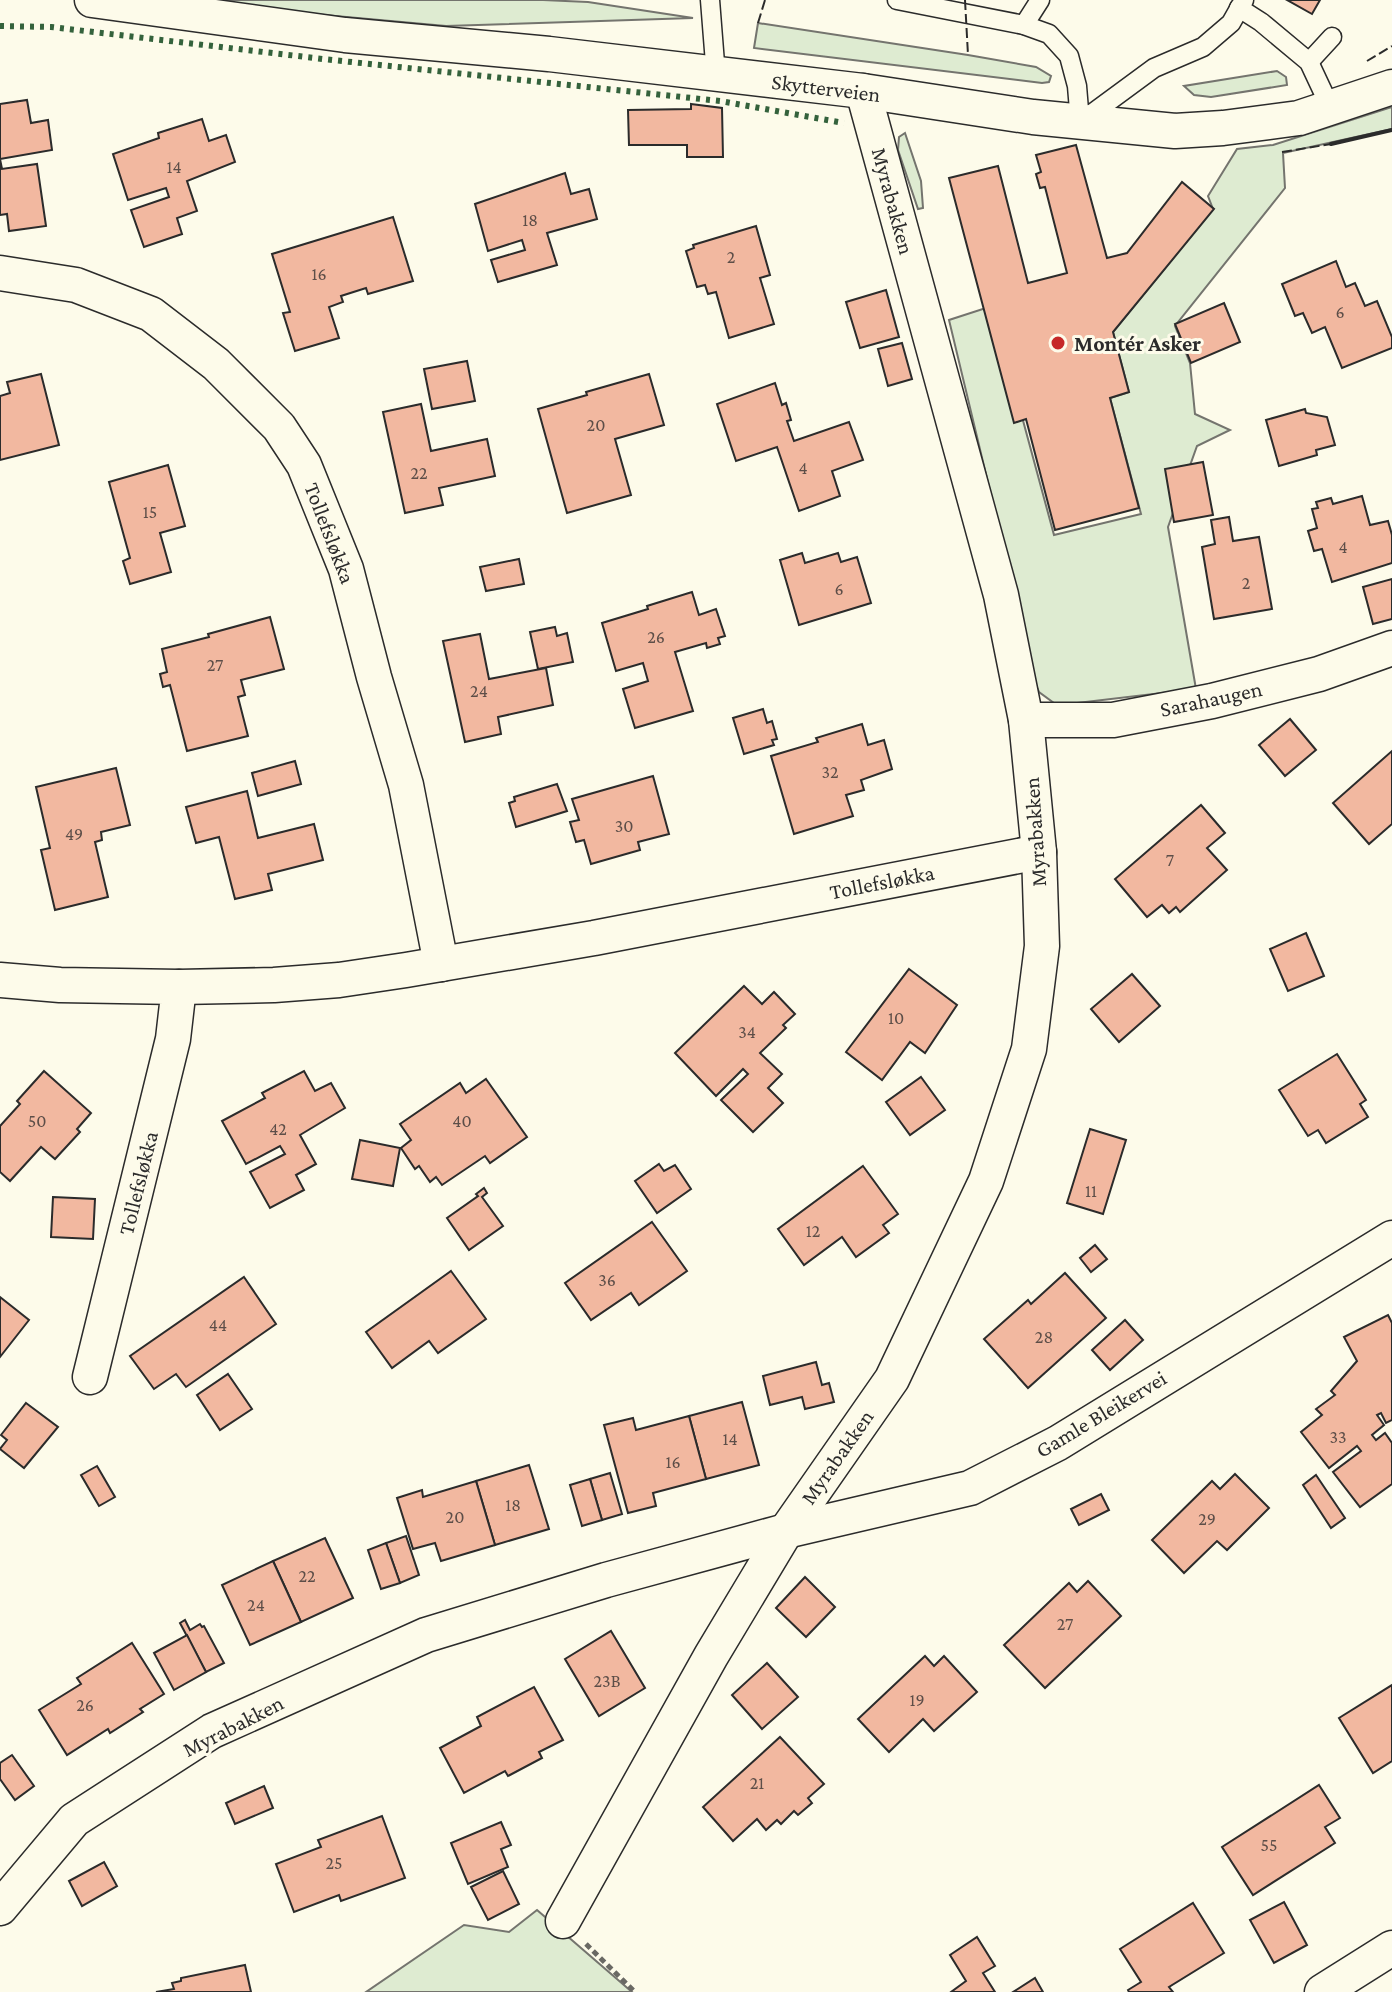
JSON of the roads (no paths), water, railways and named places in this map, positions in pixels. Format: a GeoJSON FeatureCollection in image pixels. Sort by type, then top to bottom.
{"type":"FeatureCollection","features":[{"type":"Feature","properties":{"kind":"street","name":"Skytterveien"},"geometry":{"type":"LineString","coordinates":[[92,0],[260,12],[345,35],[549,54],[863,91],[1080,122],[1175,131],[1299,118],[1388,87]]}},
{"type":"Feature","properties":{"kind":"street","name":"Myrabakken"},"geometry":{"type":"LineString","coordinates":[[563,1921],[711,1656],[786,1531],[892,1379],[986,1181],[1029,1049],[1042,946],[1039,852],[1026,720],[1001,595],[863,91]]}},
{"type":"Feature","properties":{"kind":"street","name":"Tollefsløkka"},"geometry":{"type":"LineString","coordinates":[[0,273],[76,285],[151,314],[216,364],[279,427],[304,465],[346,569],[406,785],[441,964]]}},
{"type":"Feature","properties":{"kind":"street","name":"Sarahaugen"},"geometry":{"type":"LineString","coordinates":[[1026,720],[1113,720],[1198,704],[1319,674],[1392,648]]}},
{"type":"Feature","properties":{"kind":"street","name":"Tollefsløkka"},"geometry":{"type":"LineString","coordinates":[[0,980],[60,985],[179,987],[339,980],[594,938],[1039,852]]}},
{"type":"Feature","properties":{"kind":"street","name":"Tollefsløkka"},"geometry":{"type":"LineString","coordinates":[[90,1377],[173,1039],[179,987]]}},
{"type":"Feature","properties":{"kind":"street","name":"Gamle Bleikervei"},"geometry":{"type":"LineString","coordinates":[[786,1531],[970,1488],[1058,1443],[1392,1238]]}},
{"type":"Feature","properties":{"kind":"street","name":"Myrabakken"},"geometry":{"type":"LineString","coordinates":[[0,1908],[74,1820],[212,1731],[426,1635],[606,1580],[786,1531]]}},
{"type":"Feature","properties":{"kind":"street"},"geometry":{"type":"LineString","coordinates":[[1322,1992],[1392,1948]]}},
{"type":"Feature","properties":{"kind":"lane"},"geometry":{"type":"LineString","coordinates":[[710,0],[716,76]]}},
{"type":"Feature","properties":{"kind":"lane"},"geometry":{"type":"LineString","coordinates":[[897,0],[1024,25],[1049,34],[1069,56],[1077,86],[1080,122]]}},
{"type":"Feature","properties":{"kind":"lane"},"geometry":{"type":"LineString","coordinates":[[1024,25],[1040,0]]}},
{"type":"Feature","properties":{"kind":"lane"},"geometry":{"type":"LineString","coordinates":[[1080,122],[1154,68],[1203,47],[1231,23],[1242,4],[1309,62],[1331,109]]}},
{"type":"Feature","properties":{"kind":"lane"},"geometry":{"type":"LineString","coordinates":[[1309,62],[1332,37]]}},
{"type":"Feature","properties":{"kind":"place","name":"Montér Asker"},"geometry":{"type":"Point","coordinates":[1058,343]}}]}
